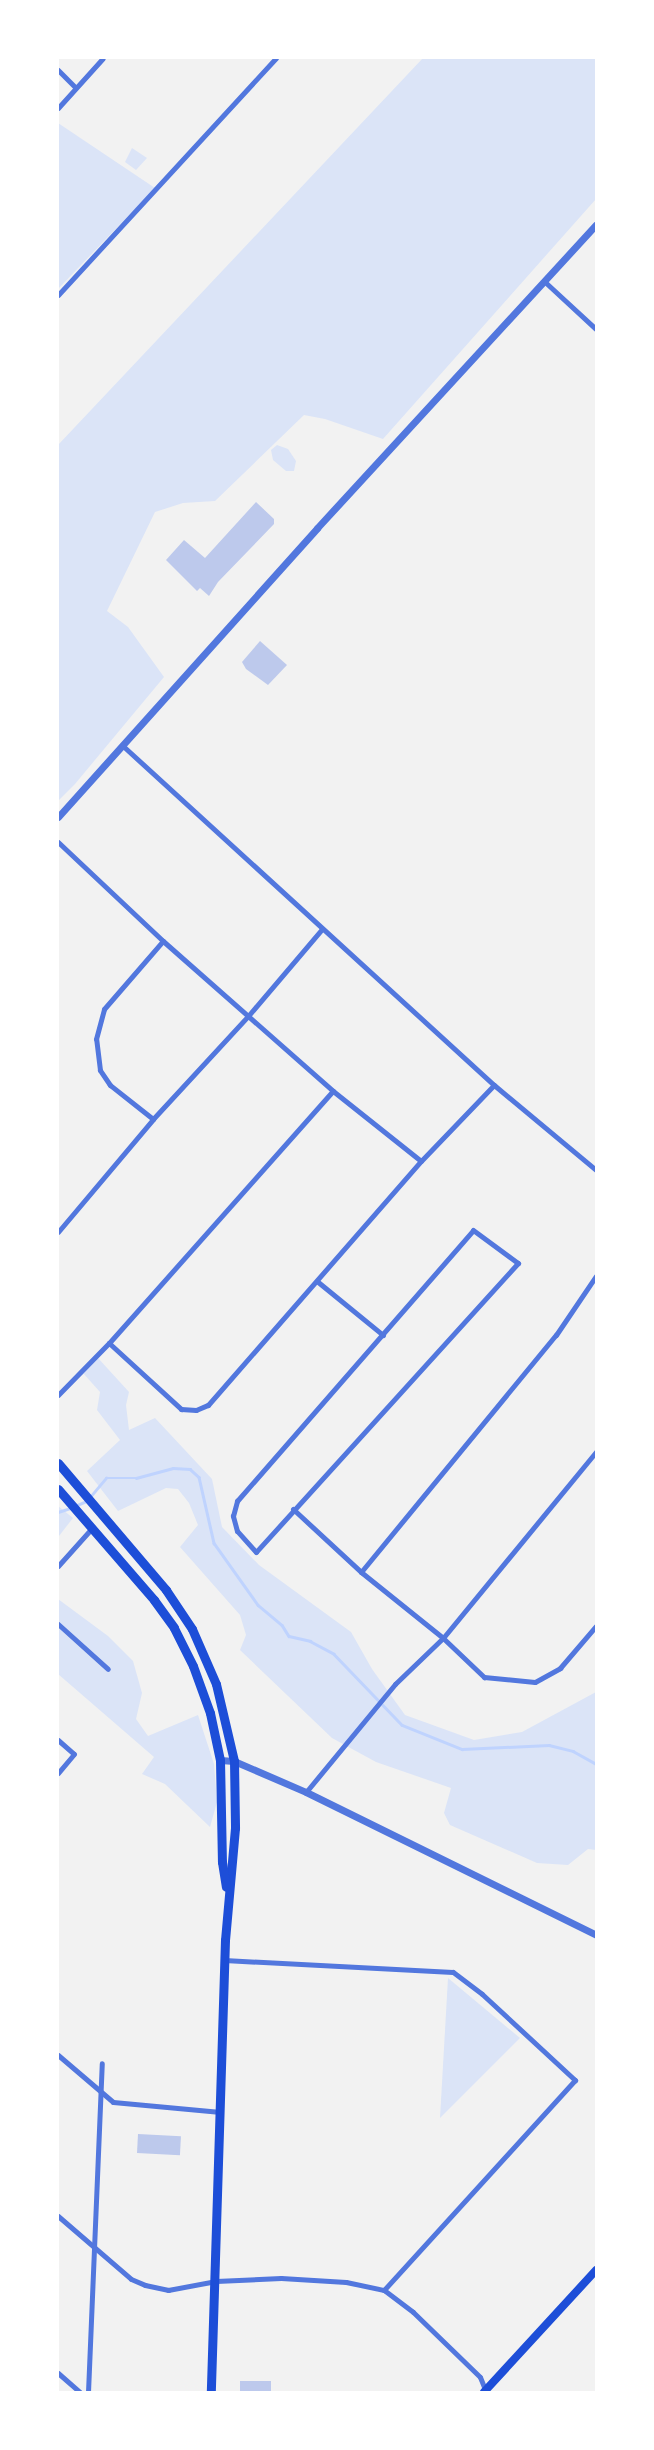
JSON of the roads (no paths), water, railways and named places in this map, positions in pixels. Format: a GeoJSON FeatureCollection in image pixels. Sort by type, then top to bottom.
{"type":"FeatureCollection","features":[{"type":"Feature","properties":{"kind":"highway"},"geometry":{"type":"LineString","coordinates":[[58,1463],[166,1590],[198,1639],[216,1684],[234,1760],[234,1863],[227,1893],[224,1960],[216,2281],[211,2392]]}},
{"type":"Feature","properties":{"kind":"highway"},"geometry":{"type":"LineString","coordinates":[[60,1492],[154,1600],[184,1646],[210,1713],[220,1760],[222,1862],[227,1893]]}},
{"type":"Feature","properties":{"kind":"main road"},"geometry":{"type":"LineString","coordinates":[[485,2392],[596,2270]]}},
{"type":"Feature","properties":{"kind":"street"},"geometry":{"type":"LineString","coordinates":[[58,108],[103,58]]}},
{"type":"Feature","properties":{"kind":"street"},"geometry":{"type":"LineString","coordinates":[[58,295],[276,58]]}},
{"type":"Feature","properties":{"kind":"street"},"geometry":{"type":"LineString","coordinates":[[58,70],[76,87]]}},
{"type":"Feature","properties":{"kind":"street"},"geometry":{"type":"LineString","coordinates":[[58,817],[317,528],[596,225]]}},
{"type":"Feature","properties":{"kind":"street"},"geometry":{"type":"LineString","coordinates":[[545,282],[596,329]]}},
{"type":"Feature","properties":{"kind":"street"},"geometry":{"type":"LineString","coordinates":[[123,746],[494,1085],[596,1170]]}},
{"type":"Feature","properties":{"kind":"street"},"geometry":{"type":"LineString","coordinates":[[58,842],[163,941],[333,1091],[421,1161]]}},
{"type":"Feature","properties":{"kind":"street"},"geometry":{"type":"LineString","coordinates":[[58,1232],[153,1119],[248,1016],[322,929]]}},
{"type":"Feature","properties":{"kind":"street"},"geometry":{"type":"LineString","coordinates":[[153,1119],[110,1085],[100,1070],[96,1039],[104,1009],[163,941]]}},
{"type":"Feature","properties":{"kind":"street"},"geometry":{"type":"LineString","coordinates":[[108,1343],[182,1409],[196,1410],[208,1405],[318,1282],[421,1161],[494,1085]]}},
{"type":"Feature","properties":{"kind":"street"},"geometry":{"type":"LineString","coordinates":[[58,1395],[108,1343],[333,1091]]}},
{"type":"Feature","properties":{"kind":"street"},"geometry":{"type":"LineString","coordinates":[[473,1230],[518,1263],[293,1509],[256,1552],[237,1532],[233,1516],[237,1500],[473,1230]]}},
{"type":"Feature","properties":{"kind":"street"},"geometry":{"type":"LineString","coordinates":[[360,1572],[556,1335],[596,1276]]}},
{"type":"Feature","properties":{"kind":"street"},"geometry":{"type":"LineString","coordinates":[[318,1282],[383,1335]]}},
{"type":"Feature","properties":{"kind":"street"},"geometry":{"type":"LineString","coordinates":[[306,1792],[395,1684],[443,1638],[596,1452]]}},
{"type":"Feature","properties":{"kind":"street"},"geometry":{"type":"LineString","coordinates":[[293,1509],[360,1572],[443,1638],[484,1677],[535,1682],[560,1668],[596,1626]]}},
{"type":"Feature","properties":{"kind":"street"},"geometry":{"type":"LineString","coordinates":[[58,1566],[92,1528]]}},
{"type":"Feature","properties":{"kind":"street"},"geometry":{"type":"LineString","coordinates":[[58,1624],[108,1669]]}},
{"type":"Feature","properties":{"kind":"street"},"geometry":{"type":"LineString","coordinates":[[58,1740],[74,1754],[58,1773]]}},
{"type":"Feature","properties":{"kind":"street"},"geometry":{"type":"LineString","coordinates":[[220,1760],[234,1760],[306,1792],[596,1936]]}},
{"type":"Feature","properties":{"kind":"street"},"geometry":{"type":"LineString","coordinates":[[224,1960],[453,1972],[482,1994],[575,2080],[384,2290]]}},
{"type":"Feature","properties":{"kind":"street"},"geometry":{"type":"LineString","coordinates":[[58,2055],[112,2102],[128,2105],[221,2112]]}},
{"type":"Feature","properties":{"kind":"street"},"geometry":{"type":"LineString","coordinates":[[88,2392],[92,2246],[102,2063]]}},
{"type":"Feature","properties":{"kind":"street"},"geometry":{"type":"LineString","coordinates":[[58,2216],[131,2278],[145,2285],[168,2290],[216,2281],[281,2278],[346,2282],[384,2290],[413,2312],[480,2377],[485,2392]]}},
{"type":"Feature","properties":{"kind":"street"},"geometry":{"type":"LineString","coordinates":[[58,2373],[80,2392]]}},
{"type":"Feature","properties":{"kind":"waterway"},"geometry":{"type":"LineString","coordinates":[[90,1497],[106,1478],[136,1478],[173,1468],[190,1469],[199,1477],[214,1543],[258,1605],[282,1625],[289,1636],[310,1641],[334,1654],[402,1725],[462,1749],[549,1745],[573,1751],[596,1764]]}},
{"type":"Feature","properties":{"kind":"waterway"},"geometry":{"type":"LineString","coordinates":[[75,1506],[87,1501]]}},
{"type":"Feature","properties":{"kind":"waterway"},"geometry":{"type":"LineString","coordinates":[[58,1512],[70,1508]]}}]}
